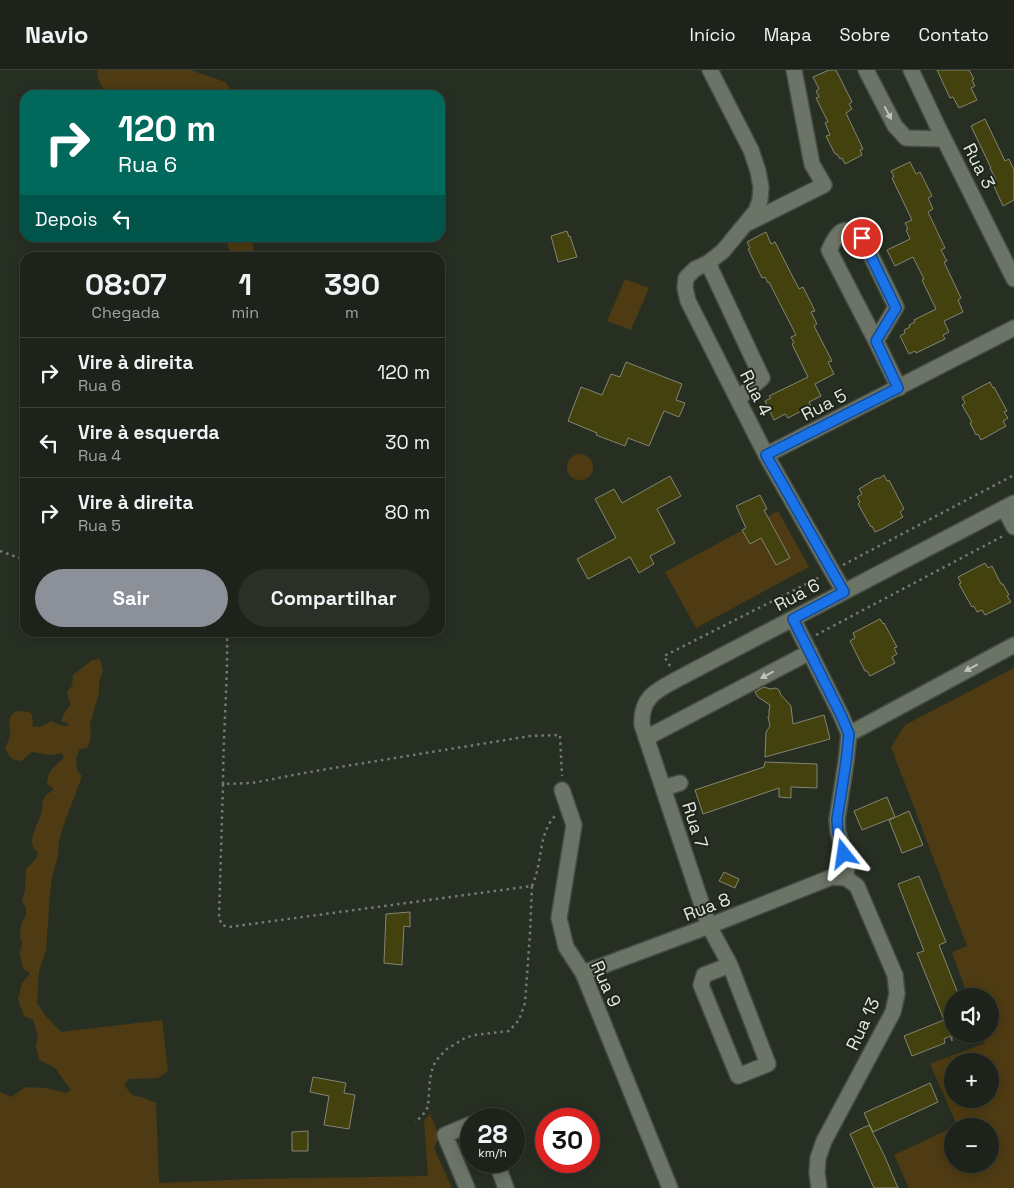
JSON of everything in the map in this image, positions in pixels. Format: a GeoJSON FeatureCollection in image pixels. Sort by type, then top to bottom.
{"type":"FeatureCollection","features":[{"type":"Feature","properties":{"kind":"street"},"geometry":{"type":"LineString","coordinates":[[710,70],[751,150],[758,171],[761,187],[760,200],[756,211],[747,224]]}},
{"type":"Feature","properties":{"kind":"street"},"geometry":{"type":"LineString","coordinates":[[747,224],[824,185],[812,164],[794,70]]}},
{"type":"Feature","properties":{"kind":"street"},"geometry":{"type":"LineString","coordinates":[[866,70],[895,126],[906,138],[944,139]]}},
{"type":"Feature","properties":{"kind":"street","name":"Rua 3"},"geometry":{"type":"LineString","coordinates":[[911,70],[1014,279]]}},
{"type":"Feature","properties":{"kind":"street","name":"Rua 4"},"geometry":{"type":"LineString","coordinates":[[747,224],[734,236],[723,251],[708,263],[695,269],[686,278],[685,288],[688,301],[766,455],[844,592]]}},
{"type":"Feature","properties":{"kind":"street"},"geometry":{"type":"LineString","coordinates":[[876,341],[896,308],[862,238],[853,231],[846,230],[836,234],[828,250],[876,341],[898,388]]}},
{"type":"Feature","properties":{"kind":"street"},"geometry":{"type":"LineString","coordinates":[[708,263],[762,378],[738,399]]}},
{"type":"Feature","properties":{"kind":"street","name":"Rua 5"},"geometry":{"type":"LineString","coordinates":[[766,455],[1014,328]]}},
{"type":"Feature","properties":{"kind":"street"},"geometry":{"type":"LineString","coordinates":[[1009,505],[1012,530]]}},
{"type":"Feature","properties":{"kind":"street","name":"Rua 6"},"geometry":{"type":"LineString","coordinates":[[651,694],[1009,505]]}},
{"type":"Feature","properties":{"kind":"street"},"geometry":{"type":"LineString","coordinates":[[793,619],[810,645],[849,734],[837,820],[846,863],[846,878]]}},
{"type":"Feature","properties":{"kind":"street"},"geometry":{"type":"LineString","coordinates":[[646,738],[810,645]]}},
{"type":"Feature","properties":{"kind":"street"},"geometry":{"type":"LineString","coordinates":[[849,734],[1014,645]]}},
{"type":"Feature","properties":{"kind":"street","name":"Rua 7"},"geometry":{"type":"LineString","coordinates":[[651,694],[642,711],[642,726],[709,926],[730,965],[768,1064],[738,1076],[701,985],[704,975],[730,965]]}},
{"type":"Feature","properties":{"kind":"street"},"geometry":{"type":"LineString","coordinates":[[663,788],[680,782]]}},
{"type":"Feature","properties":{"kind":"street","name":"Rua 9"},"geometry":{"type":"LineString","coordinates":[[562,790],[574,824],[559,918],[566,947],[583,973],[670,1188]]}},
{"type":"Feature","properties":{"kind":"street","name":"Rua 8"},"geometry":{"type":"LineString","coordinates":[[583,973],[832,877],[846,878]]}},
{"type":"Feature","properties":{"kind":"street","name":"Rua 13"},"geometry":{"type":"LineString","coordinates":[[819,1188],[818,1158],[824,1141],[893,1012],[897,994],[895,975],[857,886],[846,878]]}},
{"type":"Feature","properties":{"kind":"street"},"geometry":{"type":"LineString","coordinates":[[460,1129],[445,1135],[460,1171]]}},
{"type":"Feature","properties":{"kind":"street"},"geometry":{"type":"LineString","coordinates":[[461,1173],[467,1188]]}},
{"type":"Feature","properties":{"kind":"street"},"geometry":{"type":"LineString","coordinates":[[500,1173],[506,1188]]}},
{"type":"Feature","properties":{"kind":"path"},"geometry":{"type":"LineString","coordinates":[[838,568],[1014,475]]}},
{"type":"Feature","properties":{"kind":"path"},"geometry":{"type":"LineString","coordinates":[[810,645],[1012,530]]}},
{"type":"Feature","properties":{"kind":"path"},"geometry":{"type":"LineString","coordinates":[[0,551],[20,558]]}},
{"type":"Feature","properties":{"kind":"path"},"geometry":{"type":"LineString","coordinates":[[677,679],[664,656],[826,574]]}},
{"type":"Feature","properties":{"kind":"path"},"geometry":{"type":"LineString","coordinates":[[226,637],[227,670],[223,749],[220,918],[222,925],[229,927],[532,886]]}},
{"type":"Feature","properties":{"kind":"path"},"geometry":{"type":"LineString","coordinates":[[223,784],[252,783],[492,742],[530,736],[560,734],[561,810],[551,820],[544,835],[537,872],[532,886],[525,1003],[519,1020],[509,1031],[474,1035],[447,1049],[433,1066],[428,1106],[422,1116],[415,1122]]}},
{"type":"Feature","properties":{"kind":"shaded area"},"geometry":{"type":"Polygon","coordinates":[[[98,70],[191,70],[225,82],[231,90],[105,90],[97,73],[98,70]]]}},
{"type":"Feature","properties":{"kind":"shaded area"},"geometry":{"type":"Polygon","coordinates":[[[226,242],[253,242],[253,252],[231,252],[226,242]]]}},
{"type":"Feature","properties":{"kind":"shaded area"},"geometry":{"type":"Polygon","coordinates":[[[625,279],[649,288],[631,330],[607,321],[625,279]]]}},
{"type":"Feature","properties":{"kind":"shaded area"},"geometry":{"type":"Polygon","coordinates":[[[580,454],[589,458],[593,467],[589,476],[580,480],[571,476],[567,467],[571,458],[580,454]]]}},
{"type":"Feature","properties":{"kind":"shaded area"},"geometry":{"type":"Polygon","coordinates":[[[778,511],[809,567],[696,628],[665,572],[778,511]]]}},
{"type":"Feature","properties":{"kind":"shaded area"},"geometry":{"type":"Polygon","coordinates":[[[100,659],[103,670],[90,724],[91,737],[87,748],[80,749],[76,758],[77,771],[82,776],[63,827],[52,878],[46,951],[39,971],[37,1003],[61,1032],[162,1020],[168,1071],[158,1078],[129,1079],[124,1085],[132,1095],[156,1103],[159,1183],[252,1179],[428,1176],[424,1120],[430,1114],[439,1136],[434,1148],[452,1188],[0,1188],[0,1092],[11,1097],[26,1087],[46,1088],[66,1093],[71,1090],[54,1067],[39,1060],[36,1046],[38,1037],[33,1020],[24,1016],[18,1000],[22,983],[30,974],[23,969],[20,953],[22,943],[20,936],[21,924],[26,915],[26,907],[22,902],[25,890],[26,869],[36,859],[38,852],[32,844],[32,839],[42,811],[43,802],[53,790],[47,784],[49,774],[64,757],[61,753],[52,755],[32,752],[21,761],[15,760],[8,755],[5,749],[10,736],[9,722],[14,713],[24,711],[31,713],[32,726],[40,727],[51,721],[67,726],[69,724],[61,721],[71,704],[67,691],[72,686],[73,675],[92,660],[100,659]]]}},
{"type":"Feature","properties":{"kind":"shaded area"},"geometry":{"type":"Polygon","coordinates":[[[1014,668],[1014,1188],[909,1188],[894,1155],[944,1132],[944,1173],[999,1173],[999,1118],[954,1118],[949,1108],[999,1108],[999,1053],[959,1053],[985,1043],[999,1043],[999,988],[965,988],[952,952],[967,946],[891,747],[905,725],[1014,668]]]}},
{"type":"Feature","properties":{"kind":"shaded area"},"geometry":{"type":"Polygon","coordinates":[[[944,1059],[944,1096],[930,1064],[944,1059]]]}},
{"type":"Feature","properties":{"kind":"building"},"geometry":{"type":"Polygon","coordinates":[[[829,70],[836,70],[852,102],[849,104],[852,109],[846,113],[863,149],[860,150],[862,155],[845,164],[842,158],[840,159],[835,154],[826,136],[830,135],[825,123],[828,122],[816,98],[819,97],[816,91],[819,89],[813,77],[829,70]]]}},
{"type":"Feature","properties":{"kind":"building"},"geometry":{"type":"Polygon","coordinates":[[[937,70],[969,70],[974,79],[972,80],[975,86],[971,88],[977,100],[959,108],[953,97],[950,98],[937,70]]]}},
{"type":"Feature","properties":{"kind":"building"},"geometry":{"type":"Polygon","coordinates":[[[985,119],[1005,161],[1009,159],[1014,170],[1014,200],[1003,206],[992,182],[996,180],[971,126],[985,119]]]}},
{"type":"Feature","properties":{"kind":"building"},"geometry":{"type":"Polygon","coordinates":[[[910,162],[916,174],[920,172],[932,196],[928,198],[933,209],[928,212],[945,248],[941,250],[947,261],[944,262],[961,298],[958,300],[963,312],[944,321],[949,332],[943,335],[945,339],[916,353],[915,351],[909,354],[900,336],[905,333],[904,330],[910,327],[909,325],[915,322],[914,320],[936,309],[913,257],[895,266],[887,250],[910,239],[905,223],[912,220],[892,178],[894,177],[891,171],[910,162]]]}},
{"type":"Feature","properties":{"kind":"building"},"geometry":{"type":"Polygon","coordinates":[[[567,231],[577,257],[558,262],[551,236],[567,231]]]}},
{"type":"Feature","properties":{"kind":"building"},"geometry":{"type":"Polygon","coordinates":[[[766,232],[771,244],[775,242],[799,289],[803,287],[815,311],[811,312],[817,324],[814,326],[832,361],[828,362],[834,374],[815,384],[821,396],[809,402],[811,406],[788,418],[785,414],[774,420],[765,401],[771,398],[769,396],[808,377],[792,344],[794,343],[791,337],[796,335],[769,282],[765,277],[762,278],[748,249],[750,248],[747,242],[766,232]]]}},
{"type":"Feature","properties":{"kind":"building"},"geometry":{"type":"Polygon","coordinates":[[[626,362],[682,384],[676,400],[685,403],[679,417],[664,411],[649,446],[628,438],[625,446],[596,435],[597,433],[568,421],[581,387],[602,395],[611,374],[620,377],[626,362]]]}},
{"type":"Feature","properties":{"kind":"building"},"geometry":{"type":"Polygon","coordinates":[[[990,382],[1007,411],[1004,412],[1008,418],[1003,421],[1006,426],[981,440],[978,434],[976,435],[970,423],[972,422],[962,405],[965,403],[962,397],[990,382]]]}},
{"type":"Feature","properties":{"kind":"building"},"geometry":{"type":"Polygon","coordinates":[[[884,475],[887,481],[889,480],[904,509],[900,512],[903,517],[875,532],[858,504],[860,502],[857,497],[862,494],[859,489],[884,475]]]}},
{"type":"Feature","properties":{"kind":"building"},"geometry":{"type":"Polygon","coordinates":[[[670,476],[681,496],[657,509],[675,543],[650,556],[654,564],[639,573],[630,557],[588,579],[577,559],[616,538],[595,499],[614,489],[622,503],[670,476]]]}},
{"type":"Feature","properties":{"kind":"building"},"geometry":{"type":"Polygon","coordinates":[[[760,495],[767,509],[764,510],[790,558],[776,565],[761,538],[750,544],[742,530],[746,528],[736,506],[760,495]]]}},
{"type":"Feature","properties":{"kind":"building"},"geometry":{"type":"Polygon","coordinates":[[[985,563],[988,568],[992,566],[1011,602],[985,615],[982,610],[977,612],[974,606],[972,607],[959,584],[961,583],[958,577],[985,563]]]}},
{"type":"Feature","properties":{"kind":"building"},"geometry":{"type":"Polygon","coordinates":[[[880,619],[897,647],[894,648],[897,654],[892,657],[895,663],[870,676],[865,671],[850,641],[855,638],[853,633],[880,619]]]}},
{"type":"Feature","properties":{"kind":"building"},"geometry":{"type":"Polygon","coordinates":[[[764,687],[779,690],[791,706],[793,724],[824,715],[830,739],[765,757],[766,732],[770,726],[768,717],[770,705],[758,697],[755,692],[764,687]]]}},
{"type":"Feature","properties":{"kind":"building"},"geometry":{"type":"Polygon","coordinates":[[[765,762],[817,764],[817,788],[791,787],[791,798],[779,797],[779,788],[703,814],[695,790],[764,767],[765,762]]]}},
{"type":"Feature","properties":{"kind":"building"},"geometry":{"type":"Polygon","coordinates":[[[887,797],[895,817],[862,830],[854,811],[887,797]]]}},
{"type":"Feature","properties":{"kind":"building"},"geometry":{"type":"Polygon","coordinates":[[[909,811],[923,845],[902,853],[889,820],[909,811]]]}},
{"type":"Feature","properties":{"kind":"building"},"geometry":{"type":"Polygon","coordinates":[[[724,872],[739,879],[735,888],[719,881],[724,872]]]}},
{"type":"Feature","properties":{"kind":"building"},"geometry":{"type":"Polygon","coordinates":[[[919,876],[946,942],[939,945],[956,988],[944,988],[944,1020],[917,953],[924,951],[898,884],[919,876]]]}},
{"type":"Feature","properties":{"kind":"building"},"geometry":{"type":"Polygon","coordinates":[[[410,912],[410,927],[404,926],[402,965],[384,963],[386,914],[410,912]]]}},
{"type":"Feature","properties":{"kind":"building"},"geometry":{"type":"Polygon","coordinates":[[[944,1020],[945,1043],[912,1056],[904,1036],[944,1020]]]}},
{"type":"Feature","properties":{"kind":"building"},"geometry":{"type":"Polygon","coordinates":[[[313,1077],[346,1083],[344,1093],[355,1095],[349,1129],[324,1125],[329,1096],[310,1092],[313,1077]]]}},
{"type":"Feature","properties":{"kind":"building"},"geometry":{"type":"Polygon","coordinates":[[[930,1083],[938,1102],[873,1132],[864,1113],[930,1083]]]}},
{"type":"Feature","properties":{"kind":"building"},"geometry":{"type":"Polygon","coordinates":[[[869,1125],[898,1188],[874,1188],[850,1134],[869,1125]]]}},
{"type":"Feature","properties":{"kind":"building"},"geometry":{"type":"Polygon","coordinates":[[[308,1131],[308,1151],[292,1151],[292,1132],[308,1131]]]}},
{"type":"Feature","properties":{"kind":"route"},"geometry":{"type":"LineString","coordinates":[[844,854],[837,820],[849,734],[793,619],[844,592],[766,455],[898,388],[876,341],[896,308],[862,238]]}}]}
